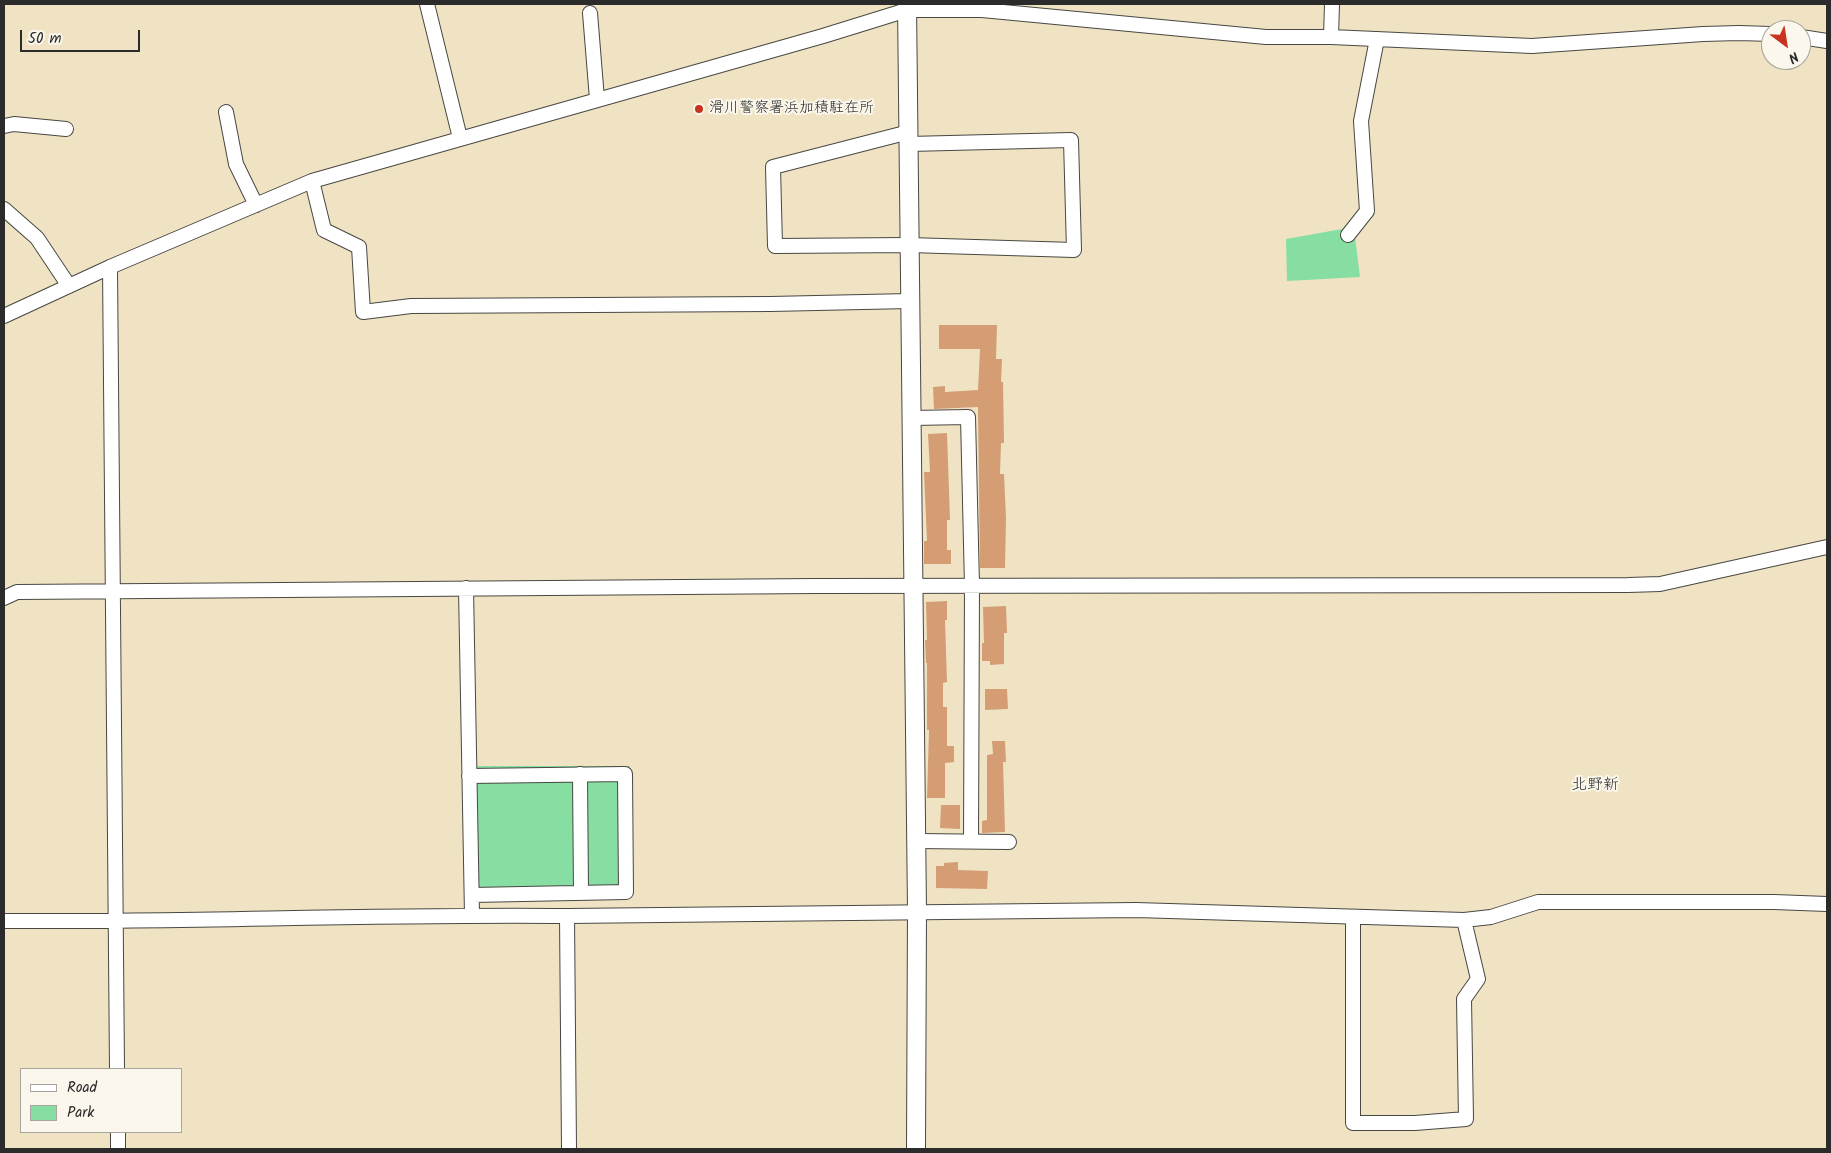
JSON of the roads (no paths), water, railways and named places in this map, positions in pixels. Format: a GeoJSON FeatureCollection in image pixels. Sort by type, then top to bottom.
{"type":"FeatureCollection","features":[{"type":"Feature","properties":{"kind":"street"},"geometry":{"type":"LineString","coordinates":[[427,4],[460,138]]}},
{"type":"Feature","properties":{"kind":"street"},"geometry":{"type":"LineString","coordinates":[[1331,37],[1332,4]]}},
{"type":"Feature","properties":{"kind":"street"},"geometry":{"type":"LineString","coordinates":[[907,7],[917,911],[916,1149]]}},
{"type":"Feature","properties":{"kind":"street"},"geometry":{"type":"LineString","coordinates":[[4,316],[110,267],[312,181],[907,7],[982,10],[1266,37],[1331,37],[1532,46],[1739,32],[1761,33]]}},
{"type":"Feature","properties":{"kind":"street"},"geometry":{"type":"LineString","coordinates":[[590,13],[597,99]]}},
{"type":"Feature","properties":{"kind":"street"},"geometry":{"type":"LineString","coordinates":[[1348,235],[1367,211],[1361,121],[1377,39]]}},
{"type":"Feature","properties":{"kind":"street"},"geometry":{"type":"LineString","coordinates":[[1811,39],[1827,41]]}},
{"type":"Feature","properties":{"kind":"street"},"geometry":{"type":"LineString","coordinates":[[226,112],[236,164],[256,205]]}},
{"type":"Feature","properties":{"kind":"street"},"geometry":{"type":"LineString","coordinates":[[4,126],[14,124],[66,129]]}},
{"type":"Feature","properties":{"kind":"street"},"geometry":{"type":"LineString","coordinates":[[909,138],[1070,140],[1074,250],[909,245],[775,246],[773,167],[909,138]]}},
{"type":"Feature","properties":{"kind":"street"},"geometry":{"type":"LineString","coordinates":[[312,181],[324,230],[359,246],[364,312],[411,306],[910,301]]}},
{"type":"Feature","properties":{"kind":"street"},"geometry":{"type":"LineString","coordinates":[[4,209],[38,238],[69,286]]}},
{"type":"Feature","properties":{"kind":"street"},"geometry":{"type":"LineString","coordinates":[[110,267],[117,1068]]}},
{"type":"Feature","properties":{"kind":"street"},"geometry":{"type":"LineString","coordinates":[[912,418],[968,418],[972,586],[971,841]]}},
{"type":"Feature","properties":{"kind":"street"},"geometry":{"type":"LineString","coordinates":[[4,598],[17,592],[466,588],[1628,585],[1660,584],[1827,547]]}},
{"type":"Feature","properties":{"kind":"street"},"geometry":{"type":"LineString","coordinates":[[466,588],[472,915]]}},
{"type":"Feature","properties":{"kind":"street"},"geometry":{"type":"LineString","coordinates":[[580,774],[581,893]]}},
{"type":"Feature","properties":{"kind":"street"},"geometry":{"type":"LineString","coordinates":[[469,776],[625,774],[626,892],[472,895]]}},
{"type":"Feature","properties":{"kind":"street"},"geometry":{"type":"LineString","coordinates":[[916,841],[1009,842]]}},
{"type":"Feature","properties":{"kind":"street"},"geometry":{"type":"LineString","coordinates":[[4,921],[116,922],[472,915],[567,916],[1136,910],[1464,920],[1491,917],[1538,902],[1774,902],[1827,904]]}},
{"type":"Feature","properties":{"kind":"street"},"geometry":{"type":"LineString","coordinates":[[567,916],[569,1149]]}},
{"type":"Feature","properties":{"kind":"street"},"geometry":{"type":"LineString","coordinates":[[1352,918],[1353,1123],[1415,1123],[1466,1120],[1464,999],[1478,979],[1464,920]]}},
{"type":"Feature","properties":{"kind":"street"},"geometry":{"type":"LineString","coordinates":[[118,1133],[118,1149]]}},
{"type":"Feature","properties":{"kind":"place","name":"滑川警察署浜加積駐在所"},"geometry":{"type":"Point","coordinates":[699,109]}},
{"type":"Feature","properties":{"kind":"district","name":"北野新"},"geometry":{"type":"Point","coordinates":[1595,786]}}]}
